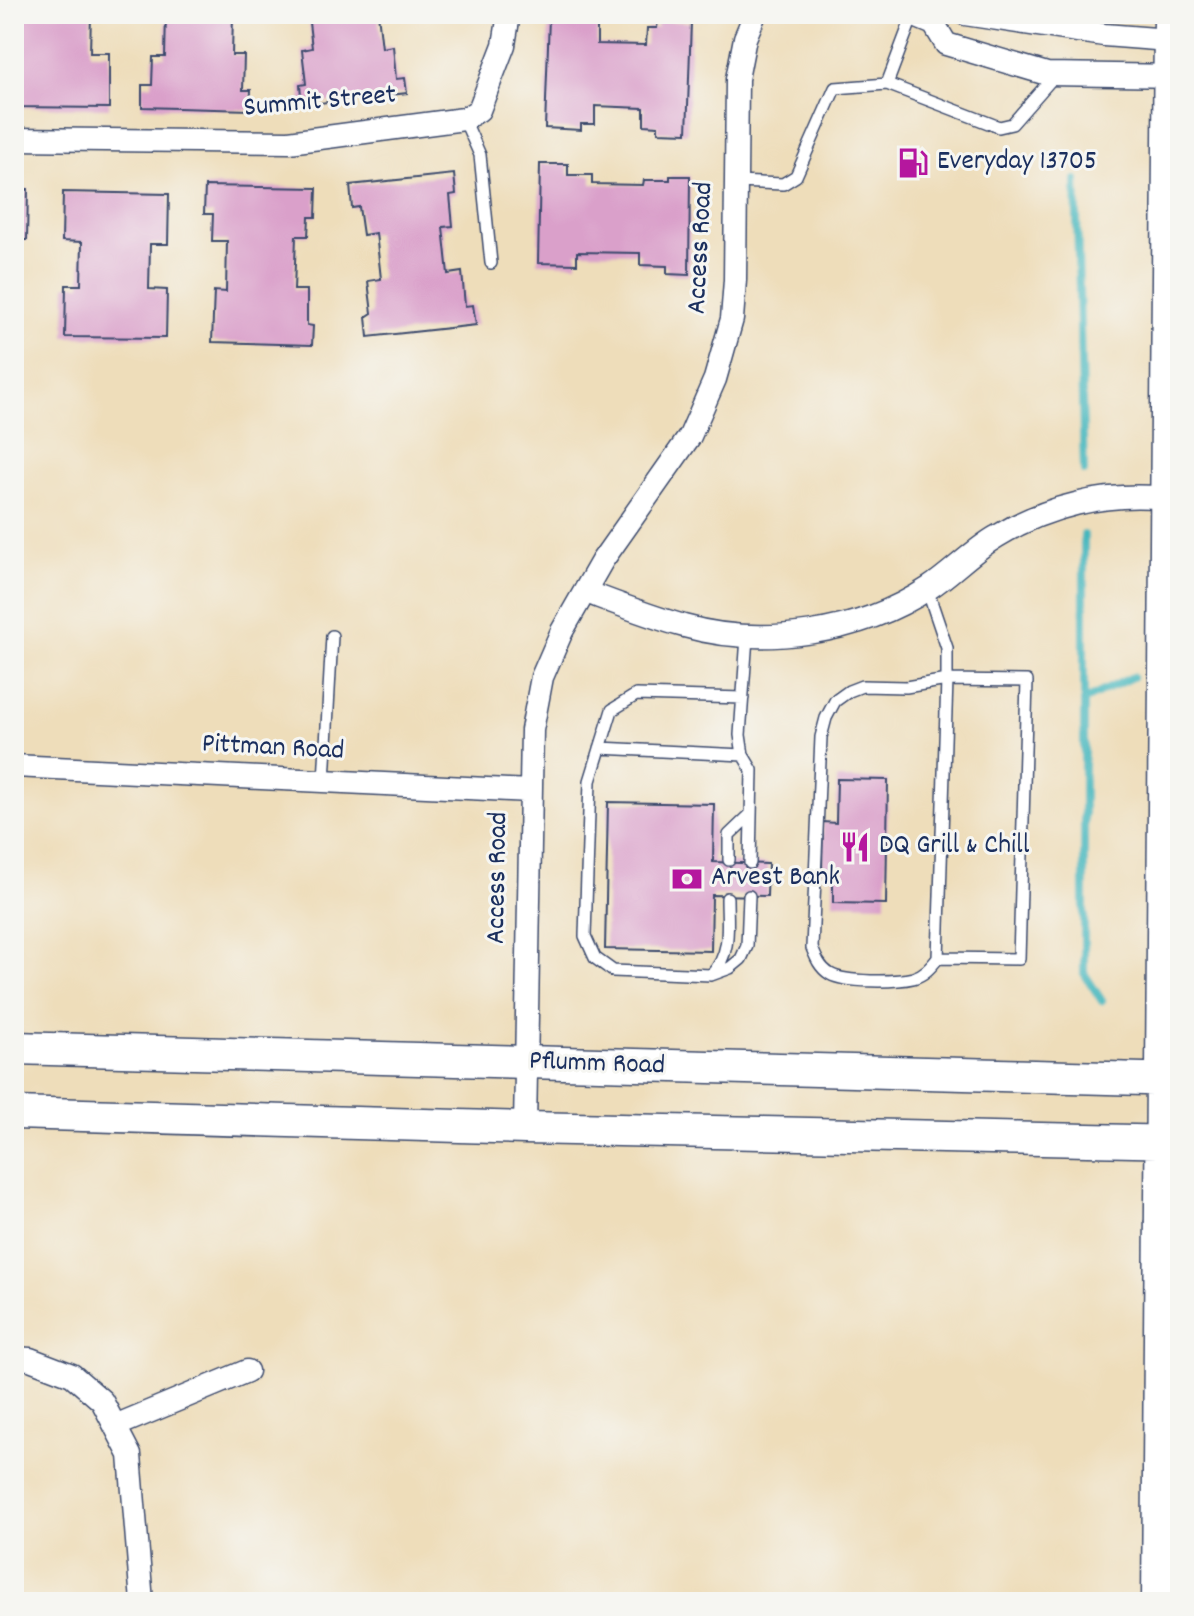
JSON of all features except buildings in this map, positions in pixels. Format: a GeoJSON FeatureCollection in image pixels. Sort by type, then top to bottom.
{"type":"FeatureCollection","features":[{"type":"Feature","properties":{"kind":"main road"},"geometry":{"type":"LineString","coordinates":[[1158,1602],[1171,1080],[1164,498],[1173,32]]}},
{"type":"Feature","properties":{"kind":"main road","name":"Pflumm Road"},"geometry":{"type":"LineString","coordinates":[[14,1048],[1171,1080]]}},
{"type":"Feature","properties":{"kind":"main road"},"geometry":{"type":"LineString","coordinates":[[14,1113],[1170,1142]]}},
{"type":"Feature","properties":{"kind":"street"},"geometry":{"type":"LineString","coordinates":[[464,119],[479,110],[504,45],[509,14]]}},
{"type":"Feature","properties":{"kind":"street","name":"Access Road"},"geometry":{"type":"LineString","coordinates":[[525,1128],[532,730],[542,677],[562,631],[602,561],[690,436],[715,379],[732,319],[735,280],[737,79],[745,38],[755,14]]}},
{"type":"Feature","properties":{"kind":"street"},"geometry":{"type":"LineString","coordinates":[[934,24],[955,14]]}},
{"type":"Feature","properties":{"kind":"street"},"geometry":{"type":"LineString","coordinates":[[965,14],[1104,35],[1173,32]]}},
{"type":"Feature","properties":{"kind":"street"},"geometry":{"type":"LineString","coordinates":[[911,15],[934,24],[946,44],[1047,74],[1174,77]]}},
{"type":"Feature","properties":{"kind":"street","name":"Summit Street"},"geometry":{"type":"LineString","coordinates":[[14,139],[289,142],[464,119]]}},
{"type":"Feature","properties":{"kind":"street"},"geometry":{"type":"LineString","coordinates":[[586,592],[685,627],[747,637],[804,634],[850,625],[927,589],[995,537],[1025,521],[1080,501],[1138,496],[1164,498]]}},
{"type":"Feature","properties":{"kind":"street","name":"Pittman Road"},"geometry":{"type":"LineString","coordinates":[[14,766],[530,791]]}},
{"type":"Feature","properties":{"kind":"street"},"geometry":{"type":"LineString","coordinates":[[14,1358],[30,1359],[72,1375],[102,1401],[130,1455],[142,1602]]}},
{"type":"Feature","properties":{"kind":"street"},"geometry":{"type":"LineString","coordinates":[[115,1426],[247,1371]]}},
{"type":"Feature","properties":{"kind":"lane"},"geometry":{"type":"LineString","coordinates":[[887,84],[911,15]]}},
{"type":"Feature","properties":{"kind":"lane"},"geometry":{"type":"LineString","coordinates":[[736,182],[783,184],[796,176],[835,88],[887,84],[999,127],[1012,124],[1056,74]]}},
{"type":"Feature","properties":{"kind":"lane"},"geometry":{"type":"LineString","coordinates":[[464,119],[480,155],[491,263]]}},
{"type":"Feature","properties":{"kind":"lane"},"geometry":{"type":"LineString","coordinates":[[927,589],[947,648],[947,680],[938,958],[927,971],[913,978],[885,981],[829,974],[817,962],[812,948],[820,760],[826,718],[835,701],[862,686],[906,687],[947,680],[1027,681],[1019,959],[938,958]]}},
{"type":"Feature","properties":{"kind":"lane"},"geometry":{"type":"LineString","coordinates":[[324,781],[332,636]]}},
{"type":"Feature","properties":{"kind":"lane"},"geometry":{"type":"LineString","coordinates":[[747,637],[740,735],[743,755],[752,770],[750,863]]}},
{"type":"Feature","properties":{"kind":"lane"},"geometry":{"type":"LineString","coordinates":[[743,698],[636,695],[612,710],[590,781],[585,936],[595,958],[613,971],[711,975],[730,968],[741,959],[747,946],[749,896]]}},
{"type":"Feature","properties":{"kind":"lane"},"geometry":{"type":"LineString","coordinates":[[600,748],[743,755]]}},
{"type":"Feature","properties":{"kind":"lane"},"geometry":{"type":"LineString","coordinates":[[729,860],[729,835],[751,814]]}},
{"type":"Feature","properties":{"kind":"lane"},"geometry":{"type":"LineString","coordinates":[[711,975],[720,965],[727,948],[727,898]]}},
{"type":"Feature","properties":{"kind":"waterway"},"geometry":{"type":"LineString","coordinates":[[1076,180],[1084,471]]}},
{"type":"Feature","properties":{"kind":"waterway"},"geometry":{"type":"LineString","coordinates":[[1084,535],[1084,973],[1102,1001]]}},
{"type":"Feature","properties":{"kind":"waterway"},"geometry":{"type":"LineString","coordinates":[[1087,699],[1132,677]]}},
{"type":"Feature","properties":{"kind":"place","name":"Everyday 13705"},"geometry":{"type":"Point","coordinates":[913,163]}},
{"type":"Feature","properties":{"kind":"place","name":"DQ Grill & Chill"},"geometry":{"type":"Point","coordinates":[855,847]}},
{"type":"Feature","properties":{"kind":"place","name":"Arvest Bank"},"geometry":{"type":"Point","coordinates":[687,879]}}]}
